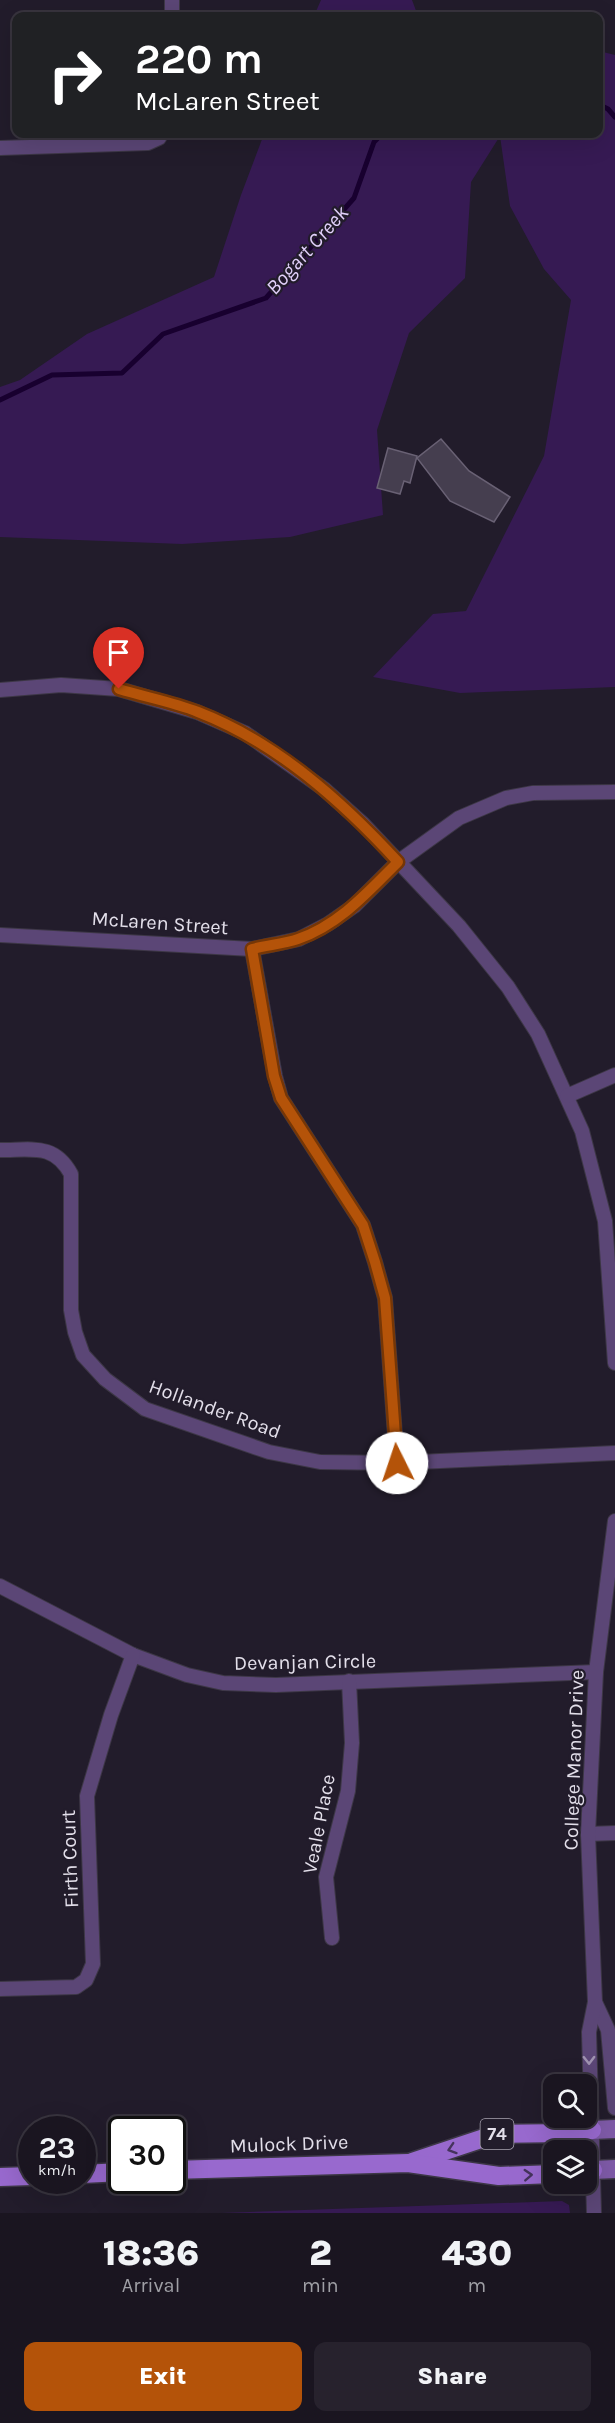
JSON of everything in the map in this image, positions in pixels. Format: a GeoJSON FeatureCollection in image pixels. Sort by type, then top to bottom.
{"type":"FeatureCollection","features":[{"type":"Feature","properties":{"kind":"main road","name":"Mulock Drive"},"geometry":{"type":"LineString","coordinates":[[408,2163],[496,2134],[566,2133],[615,2129]]}},
{"type":"Feature","properties":{"kind":"main road","name":"Mulock Drive"},"geometry":{"type":"LineString","coordinates":[[186,2170],[408,2163],[499,2176],[543,2174]]}},
{"type":"Feature","properties":{"kind":"main road"},"geometry":{"type":"LineString","coordinates":[[597,2170],[615,2169]]}},
{"type":"Feature","properties":{"kind":"main road"},"geometry":{"type":"LineString","coordinates":[[0,2177],[18,2176]]}},
{"type":"Feature","properties":{"kind":"street"},"geometry":{"type":"LineString","coordinates":[[0,148],[148,143],[159,138]]}},
{"type":"Feature","properties":{"kind":"street"},"geometry":{"type":"LineString","coordinates":[[0,690],[61,686],[119,689],[197,712],[245,733],[324,789],[363,824],[459,926],[508,987],[538,1034],[582,1131],[605,1221],[615,1363]]}},
{"type":"Feature","properties":{"kind":"street","name":"McLaren Street"},"geometry":{"type":"LineString","coordinates":[[0,935],[252,949],[298,939],[328,924],[354,906],[398,862],[459,818],[506,798],[533,793],[615,792]]}},
{"type":"Feature","properties":{"kind":"street"},"geometry":{"type":"LineString","coordinates":[[252,949],[274,1076],[281,1098],[363,1225],[375,1262],[385,1298],[397,1463]]}},
{"type":"Feature","properties":{"kind":"street"},"geometry":{"type":"LineString","coordinates":[[567,1096],[615,1075]]}},
{"type":"Feature","properties":{"kind":"street","name":"Hollander Road"},"geometry":{"type":"LineString","coordinates":[[0,1150],[40,1150],[63,1159],[71,1174],[73,1267],[71,1310],[75,1332],[83,1355],[105,1379],[145,1409],[269,1452],[320,1462],[397,1463],[615,1453]]}},
{"type":"Feature","properties":{"kind":"street","name":"College Manor Drive"},"geometry":{"type":"LineString","coordinates":[[592,2140],[589,2032],[595,2002],[588,1834],[596,1672],[615,1521]]}},
{"type":"Feature","properties":{"kind":"street","name":"Devanjan Circle"},"geometry":{"type":"LineString","coordinates":[[0,1586],[133,1654],[186,1675],[223,1683],[276,1685],[596,1672]]}},
{"type":"Feature","properties":{"kind":"street","name":"Firth Court"},"geometry":{"type":"LineString","coordinates":[[0,1989],[76,1987],[86,1980],[93,1964],[87,1796],[111,1715],[133,1654]]}},
{"type":"Feature","properties":{"kind":"street","name":"Veale Place"},"geometry":{"type":"LineString","coordinates":[[332,1938],[326,1877],[348,1791],[352,1743],[349,1681]]}},
{"type":"Feature","properties":{"kind":"street"},"geometry":{"type":"LineString","coordinates":[[588,1834],[615,1833]]}},
{"type":"Feature","properties":{"kind":"street","name":"College Manor Drive"},"geometry":{"type":"LineString","coordinates":[[595,2002],[608,2030],[615,2108]]}},
{"type":"Feature","properties":{"kind":"street","name":"College Manor Drive"},"geometry":{"type":"LineString","coordinates":[[592,2194],[594,2213]]}},
{"type":"Feature","properties":{"kind":"shaded area"},"geometry":{"type":"Polygon","coordinates":[[[321,0],[412,0],[416,12],[316,12],[321,0]]]}},
{"type":"Feature","properties":{"kind":"shaded area"},"geometry":{"type":"Polygon","coordinates":[[[603,52],[615,55],[615,687],[460,693],[373,677],[433,614],[466,611],[544,456],[571,300],[544,269],[510,206],[500,138],[603,138],[603,52]]]}},
{"type":"Feature","properties":{"kind":"shaded area"},"geometry":{"type":"Polygon","coordinates":[[[262,138],[499,138],[471,182],[465,278],[409,333],[377,430],[383,515],[290,537],[182,544],[0,537],[0,387],[20,380],[87,334],[214,277],[262,138]]]}},
{"type":"Feature","properties":{"kind":"shaded area"},"geometry":{"type":"Polygon","coordinates":[[[562,2201],[569,2205],[570,2213],[221,2213],[562,2201]]]}},
{"type":"Feature","properties":{"kind":"building"},"geometry":{"type":"Polygon","coordinates":[[[441,439],[469,471],[510,497],[494,522],[450,501],[417,458],[441,439]]]}},
{"type":"Feature","properties":{"kind":"building"},"geometry":{"type":"Polygon","coordinates":[[[388,448],[417,456],[410,483],[404,481],[400,494],[377,488],[388,448]]]}},
{"type":"Feature","properties":{"kind":"waterway","name":"Bogart Creek"},"geometry":{"type":"LineString","coordinates":[[603,106],[615,117]]}},
{"type":"Feature","properties":{"kind":"waterway","name":"Bogart Creek"},"geometry":{"type":"LineString","coordinates":[[0,400],[52,375],[122,373],[163,334],[266,298],[354,198],[374,142],[378,138]]}},
{"type":"Feature","properties":{"kind":"route"},"geometry":{"type":"LineString","coordinates":[[119,689],[197,712],[245,733],[324,789],[363,824],[398,862],[354,906],[328,924],[298,939],[252,949],[274,1076],[281,1098],[363,1225],[375,1262],[385,1298],[397,1463]]}}]}
